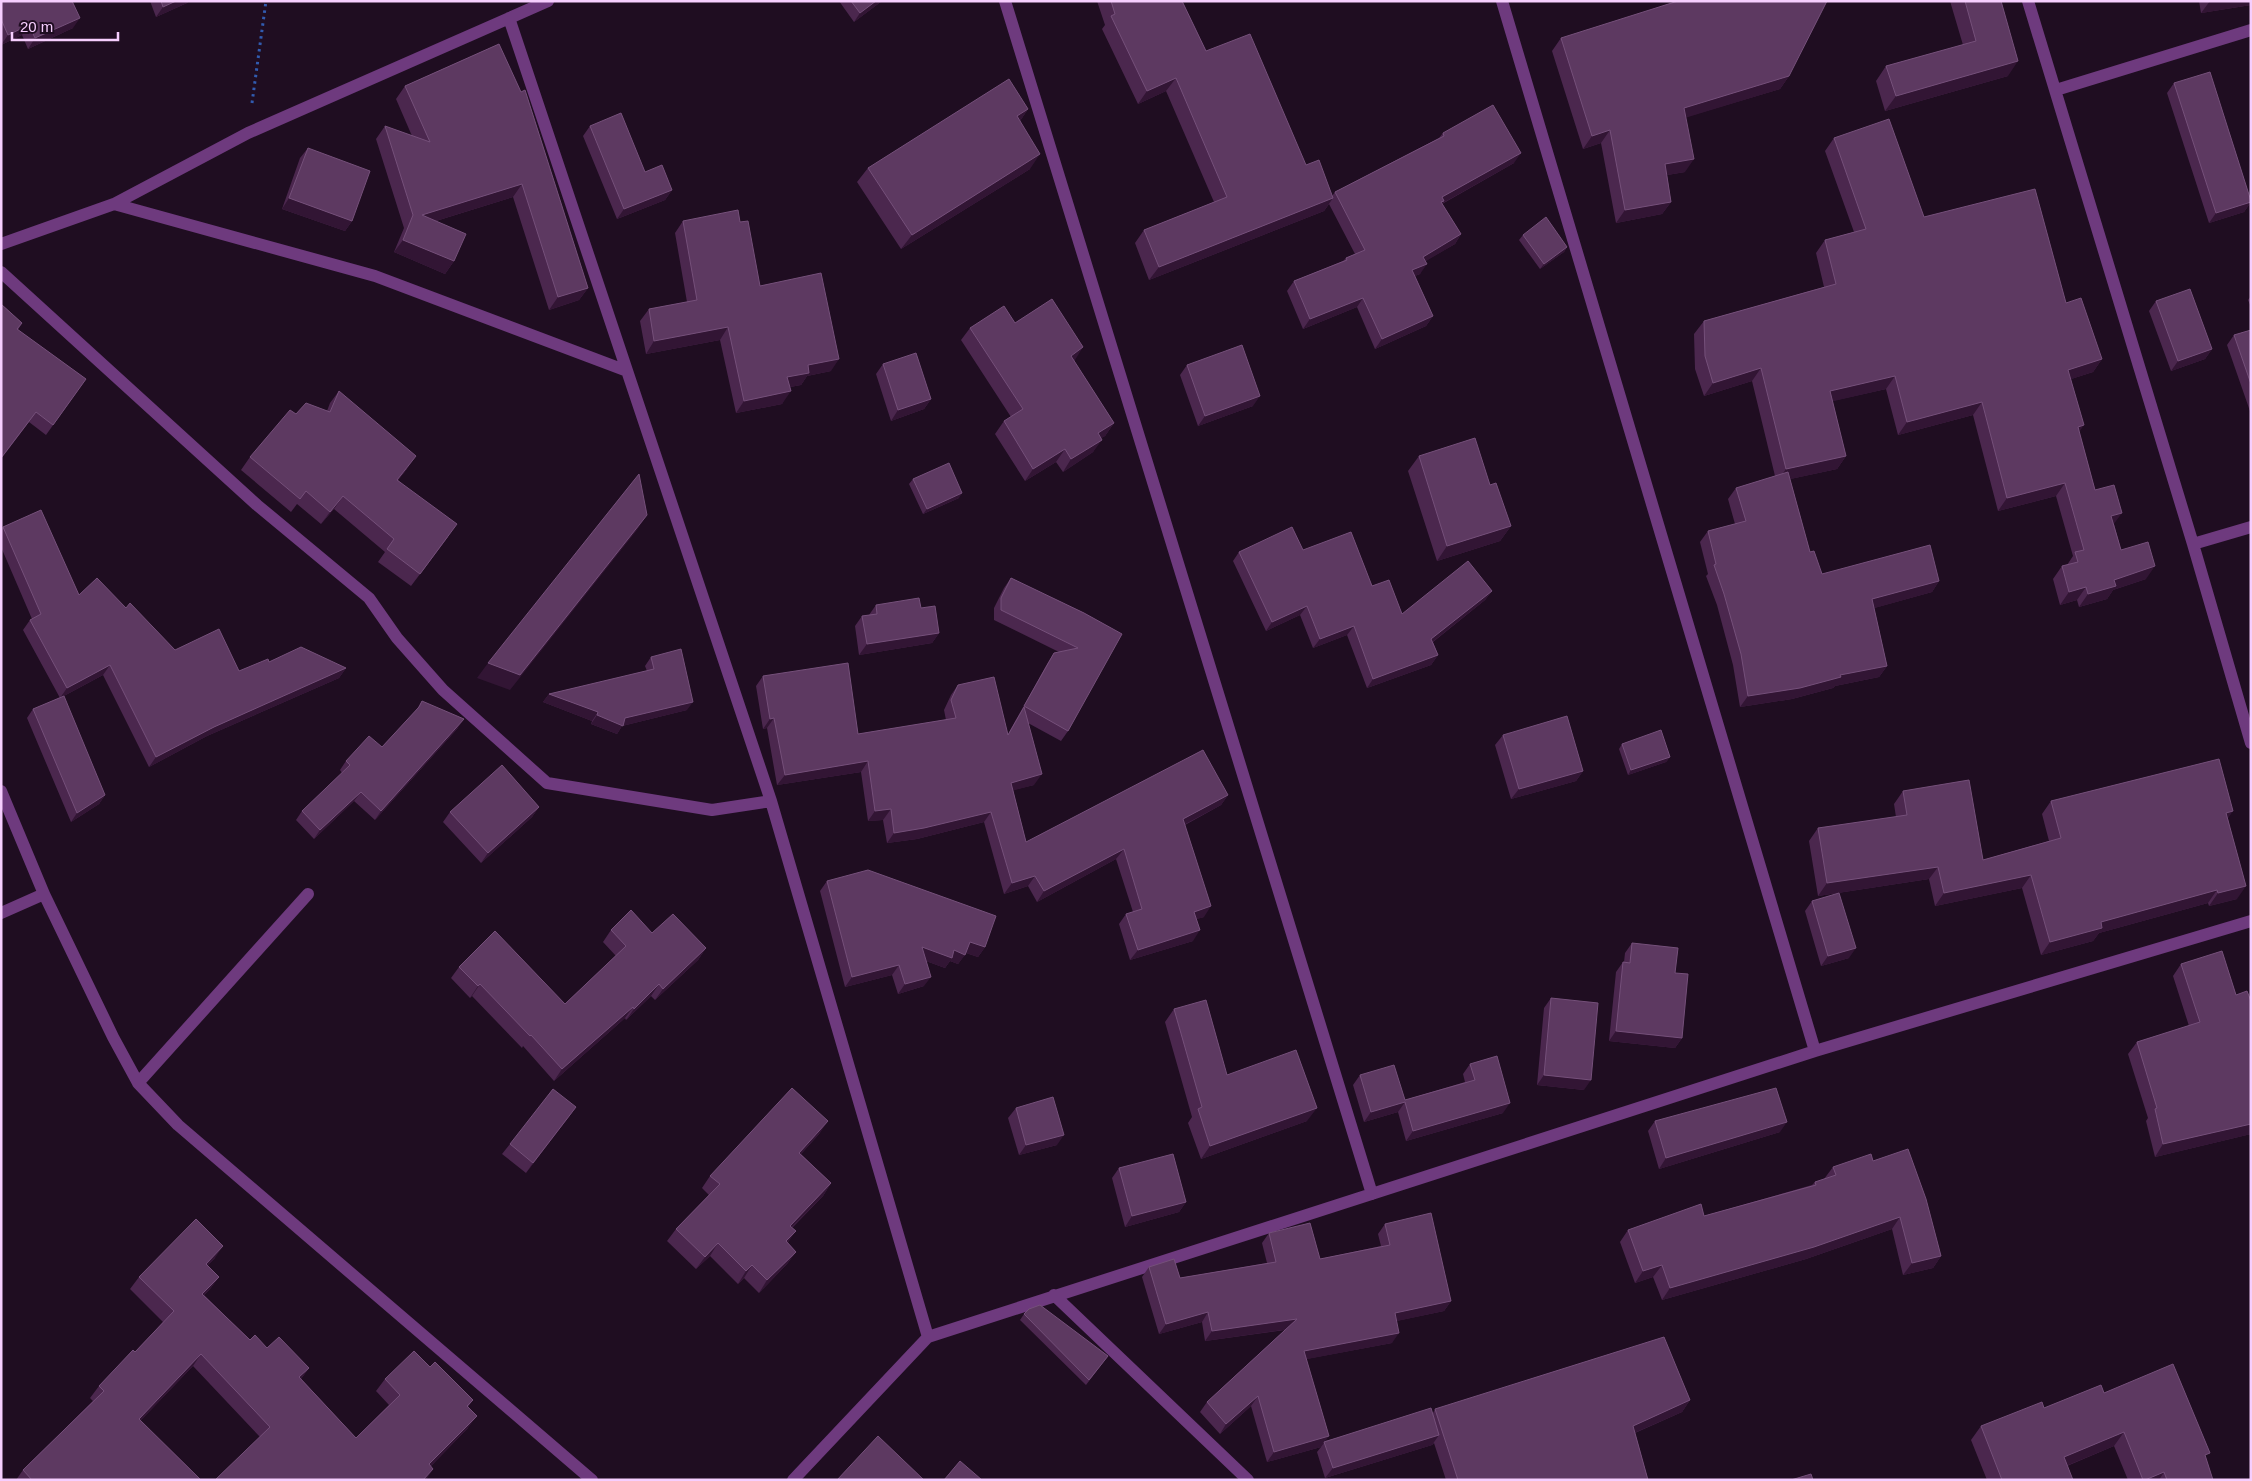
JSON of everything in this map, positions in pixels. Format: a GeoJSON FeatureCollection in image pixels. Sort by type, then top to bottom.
{"type":"FeatureCollection","features":[{"type":"Feature","properties":{"kind":"street"},"geometry":{"type":"LineString","coordinates":[[1,244],[114,204],[248,134],[548,1]]}},
{"type":"Feature","properties":{"kind":"street"},"geometry":{"type":"LineString","coordinates":[[1005,1],[1372,1194]]}},
{"type":"Feature","properties":{"kind":"street"},"geometry":{"type":"LineString","coordinates":[[1502,1],[1815,1051]]}},
{"type":"Feature","properties":{"kind":"street"},"geometry":{"type":"LineString","coordinates":[[2028,1],[2193,544],[2251,743]]}},
{"type":"Feature","properties":{"kind":"street"},"geometry":{"type":"LineString","coordinates":[[509,18],[771,801],[928,1337]]}},
{"type":"Feature","properties":{"kind":"street"},"geometry":{"type":"LineString","coordinates":[[2056,90],[2251,30]]}},
{"type":"Feature","properties":{"kind":"street"},"geometry":{"type":"LineString","coordinates":[[114,204],[375,276],[627,371]]}},
{"type":"Feature","properties":{"kind":"street"},"geometry":{"type":"LineString","coordinates":[[1,272],[257,505],[369,598],[398,638],[443,690],[548,783],[712,810],[771,801]]}},
{"type":"Feature","properties":{"kind":"street"},"geometry":{"type":"LineString","coordinates":[[2193,544],[2251,527]]}},
{"type":"Feature","properties":{"kind":"street"},"geometry":{"type":"LineString","coordinates":[[1,791],[44,894],[138,1083],[178,1126],[592,1480]]}},
{"type":"Feature","properties":{"kind":"street"},"geometry":{"type":"LineString","coordinates":[[1,913],[44,894]]}},
{"type":"Feature","properties":{"kind":"street"},"geometry":{"type":"LineString","coordinates":[[138,1083],[308,894]]}},
{"type":"Feature","properties":{"kind":"street"},"geometry":{"type":"LineString","coordinates":[[793,1480],[928,1337],[1815,1051],[2251,921]]}},
{"type":"Feature","properties":{"kind":"street"},"geometry":{"type":"LineString","coordinates":[[1054,1295],[1248,1480]]}},
{"type":"Feature","properties":{"kind":"path"},"geometry":{"type":"LineString","coordinates":[[248,134],[266,1]]}},
{"type":"Feature","properties":{"kind":"building"},"geometry":{"type":"Polygon","coordinates":[[[1,1],[72,1],[80,18],[35,38],[29,25],[8,35],[1,19],[1,1]]]}},
{"type":"Feature","properties":{"kind":"building"},"geometry":{"type":"Polygon","coordinates":[[[161,1],[176,1],[163,7],[161,1]]]}},
{"type":"Feature","properties":{"kind":"building"},"geometry":{"type":"Polygon","coordinates":[[[851,1],[876,1],[860,13],[851,1]]]}},
{"type":"Feature","properties":{"kind":"building"},"geometry":{"type":"Polygon","coordinates":[[[1111,1],[1182,1],[1206,51],[1250,34],[1306,165],[1319,160],[1333,198],[1159,267],[1144,230],[1227,197],[1176,78],[1147,91],[1111,16],[1115,14],[1111,1]]]}},
{"type":"Feature","properties":{"kind":"building"},"geometry":{"type":"Polygon","coordinates":[[[1678,1],[1827,1],[1789,76],[1684,108],[1694,159],[1665,164],[1671,202],[1625,210],[1610,130],[1592,136],[1561,38],[1678,1]]]}},
{"type":"Feature","properties":{"kind":"building"},"geometry":{"type":"Polygon","coordinates":[[[1965,1],[2001,1],[2018,61],[1896,96],[1886,66],[1976,41],[1965,1]]]}},
{"type":"Feature","properties":{"kind":"building"},"geometry":{"type":"Polygon","coordinates":[[[499,44],[521,92],[525,90],[588,288],[558,297],[522,184],[422,215],[466,234],[454,261],[403,240],[413,215],[385,126],[430,142],[405,86],[499,44]]]}},
{"type":"Feature","properties":{"kind":"building"},"geometry":{"type":"Polygon","coordinates":[[[2210,72],[2251,201],[2216,213],[2174,83],[2210,72]]]}},
{"type":"Feature","properties":{"kind":"building"},"geometry":{"type":"Polygon","coordinates":[[[1009,79],[1028,109],[1017,116],[1040,154],[912,235],[868,168],[1009,79]]]}},
{"type":"Feature","properties":{"kind":"building"},"geometry":{"type":"Polygon","coordinates":[[[1493,105],[1521,153],[1442,197],[1444,201],[1441,202],[1461,234],[1423,257],[1427,264],[1412,270],[1433,316],[1382,339],[1363,298],[1310,319],[1294,281],[1347,260],[1346,258],[1365,250],[1335,192],[1444,136],[1443,133],[1493,105]]]}},
{"type":"Feature","properties":{"kind":"building"},"geometry":{"type":"Polygon","coordinates":[[[621,113],[645,172],[662,165],[672,190],[624,209],[590,126],[621,113]]]}},
{"type":"Feature","properties":{"kind":"building"},"geometry":{"type":"Polygon","coordinates":[[[1889,119],[1924,217],[2035,189],[2066,303],[2081,298],[2102,359],[2068,370],[2084,425],[2078,427],[2095,490],[2114,485],[2122,513],[2111,516],[2121,550],[2148,542],[2155,566],[2114,580],[2116,586],[2088,594],[2086,587],[2069,592],[2062,566],[2078,562],[2075,552],[2084,550],[2065,483],[2007,498],[1982,402],[1907,422],[1895,376],[1830,391],[1846,456],[1786,469],[1761,368],[1713,383],[1705,356],[1704,321],[1836,284],[1825,240],[1866,229],[1834,138],[1889,119]]]}},
{"type":"Feature","properties":{"kind":"building"},"geometry":{"type":"Polygon","coordinates":[[[308,148],[370,171],[352,221],[289,198],[308,148]]]}},
{"type":"Feature","properties":{"kind":"building"},"geometry":{"type":"Polygon","coordinates":[[[738,210],[740,222],[748,221],[760,286],[821,273],[839,359],[808,365],[809,373],[787,377],[791,391],[744,401],[728,327],[654,341],[649,309],[697,300],[683,221],[738,210]]]}},
{"type":"Feature","properties":{"kind":"building"},"geometry":{"type":"Polygon","coordinates":[[[1546,217],[1567,247],[1544,264],[1523,235],[1546,217]]]}},
{"type":"Feature","properties":{"kind":"building"},"geometry":{"type":"Polygon","coordinates":[[[2190,289],[2212,349],[2178,361],[2156,301],[2190,289]]]}},
{"type":"Feature","properties":{"kind":"building"},"geometry":{"type":"Polygon","coordinates":[[[1052,299],[1083,347],[1071,356],[1114,423],[1098,433],[1102,440],[1071,459],[1065,449],[1033,469],[1004,421],[1023,409],[970,328],[1004,306],[1015,323],[1052,299]]]}},
{"type":"Feature","properties":{"kind":"building"},"geometry":{"type":"Polygon","coordinates":[[[1,304],[22,323],[17,329],[86,379],[53,425],[36,412],[1,458],[1,304]]]}},
{"type":"Feature","properties":{"kind":"building"},"geometry":{"type":"Polygon","coordinates":[[[2251,330],[2251,384],[2234,335],[2251,330]]]}},
{"type":"Feature","properties":{"kind":"building"},"geometry":{"type":"Polygon","coordinates":[[[1242,345],[1260,396],[1205,416],[1187,365],[1242,345]]]}},
{"type":"Feature","properties":{"kind":"building"},"geometry":{"type":"Polygon","coordinates":[[[916,353],[931,399],[898,410],[883,364],[916,353]]]}},
{"type":"Feature","properties":{"kind":"building"},"geometry":{"type":"Polygon","coordinates":[[[339,391],[416,456],[397,480],[457,524],[420,574],[387,549],[394,539],[343,496],[330,512],[306,491],[300,499],[250,457],[290,410],[296,414],[306,403],[330,412],[339,391]]]}},
{"type":"Feature","properties":{"kind":"building"},"geometry":{"type":"Polygon","coordinates":[[[1475,438],[1490,485],[1496,483],[1511,526],[1447,546],[1419,456],[1475,438]]]}},
{"type":"Feature","properties":{"kind":"building"},"geometry":{"type":"Polygon","coordinates":[[[949,463],[962,493],[927,509],[913,479],[949,463]]]}},
{"type":"Feature","properties":{"kind":"building"},"geometry":{"type":"Polygon","coordinates":[[[1788,472],[1810,552],[1814,551],[1822,574],[1930,545],[1939,581],[1872,599],[1887,666],[1840,675],[1841,677],[1800,688],[1748,696],[1741,654],[1714,565],[1716,564],[1708,531],[1746,521],[1736,488],[1788,472]]]}},
{"type":"Feature","properties":{"kind":"building"},"geometry":{"type":"Polygon","coordinates":[[[639,474],[647,515],[520,675],[488,663],[639,474]]]}},
{"type":"Feature","properties":{"kind":"building"},"geometry":{"type":"Polygon","coordinates":[[[41,510],[79,595],[97,578],[126,608],[130,603],[175,650],[219,629],[239,671],[268,659],[269,662],[301,647],[346,668],[214,727],[156,757],[110,665],[67,688],[30,620],[41,614],[3,527],[41,510]]]}},
{"type":"Feature","properties":{"kind":"building"},"geometry":{"type":"Polygon","coordinates":[[[1292,527],[1303,550],[1351,532],[1372,586],[1389,580],[1402,614],[1468,561],[1492,591],[1431,639],[1438,655],[1373,679],[1354,626],[1320,639],[1307,606],[1272,622],[1239,552],[1292,527]]]}},
{"type":"Feature","properties":{"kind":"building"},"geometry":{"type":"Polygon","coordinates":[[[1011,578],[1084,613],[1122,634],[1068,731],[1024,706],[1054,653],[1078,648],[1001,610],[1001,598],[1011,578]]]}},
{"type":"Feature","properties":{"kind":"building"},"geometry":{"type":"Polygon","coordinates":[[[919,598],[921,608],[935,606],[939,633],[867,644],[862,616],[877,614],[876,605],[919,598]]]}},
{"type":"Feature","properties":{"kind":"building"},"geometry":{"type":"Polygon","coordinates":[[[681,649],[693,702],[625,718],[623,726],[597,715],[598,712],[549,694],[654,669],[651,657],[681,649]]]}},
{"type":"Feature","properties":{"kind":"building"},"geometry":{"type":"Polygon","coordinates":[[[848,663],[858,734],[956,718],[951,700],[958,685],[994,677],[1008,735],[1024,707],[1042,774],[1011,783],[1026,842],[1203,750],[1228,795],[1183,819],[1211,906],[1194,912],[1200,930],[1138,950],[1126,914],[1142,909],[1124,849],[1044,891],[1035,876],[1012,883],[991,812],[894,833],[891,809],[875,811],[868,761],[785,775],[774,718],[770,719],[763,676],[848,663]]]}},
{"type":"Feature","properties":{"kind":"building"},"geometry":{"type":"Polygon","coordinates":[[[64,696],[105,795],[77,813],[33,709],[64,696]]]}},
{"type":"Feature","properties":{"kind":"building"},"geometry":{"type":"Polygon","coordinates":[[[422,701],[464,719],[381,811],[361,792],[320,830],[302,811],[350,765],[346,761],[369,736],[382,747],[419,707],[422,701]]]}},
{"type":"Feature","properties":{"kind":"building"},"geometry":{"type":"Polygon","coordinates":[[[1567,716],[1583,771],[1519,789],[1503,735],[1567,716]]]}},
{"type":"Feature","properties":{"kind":"building"},"geometry":{"type":"Polygon","coordinates":[[[1661,730],[1670,757],[1631,770],[1622,744],[1661,730]]]}},
{"type":"Feature","properties":{"kind":"building"},"geometry":{"type":"Polygon","coordinates":[[[2219,759],[2233,811],[2226,813],[2246,886],[2218,893],[2217,890],[2101,922],[2102,928],[2050,942],[2031,875],[1944,893],[1938,867],[1827,883],[1818,828],[1907,815],[1903,791],[1969,780],[1983,860],[2061,838],[2051,801],[2219,759]]]}},
{"type":"Feature","properties":{"kind":"building"},"geometry":{"type":"Polygon","coordinates":[[[502,765],[539,807],[488,853],[450,812],[502,765]]]}},
{"type":"Feature","properties":{"kind":"building"},"geometry":{"type":"Polygon","coordinates":[[[868,870],[996,916],[985,947],[970,942],[965,955],[954,950],[952,958],[922,947],[931,977],[905,984],[899,965],[852,977],[827,881],[868,870]]]}},
{"type":"Feature","properties":{"kind":"building"},"geometry":{"type":"Polygon","coordinates":[[[1839,893],[1856,948],[1828,956],[1812,901],[1839,893]]]}},
{"type":"Feature","properties":{"kind":"building"},"geometry":{"type":"Polygon","coordinates":[[[631,910],[652,933],[673,914],[706,948],[663,989],[659,984],[634,1009],[633,1007],[562,1069],[480,984],[478,986],[459,967],[495,931],[565,1004],[626,946],[611,930],[631,910]]]}},
{"type":"Feature","properties":{"kind":"building"},"geometry":{"type":"Polygon","coordinates":[[[1632,943],[1678,948],[1675,973],[1688,974],[1682,1038],[1616,1031],[1623,962],[1630,963],[1632,943]]]}},
{"type":"Feature","properties":{"kind":"building"},"geometry":{"type":"Polygon","coordinates":[[[2222,951],[2236,995],[2247,991],[2251,1001],[2251,1124],[2163,1144],[2155,1109],[2157,1108],[2137,1042],[2200,1022],[2181,964],[2222,951]]]}},
{"type":"Feature","properties":{"kind":"building"},"geometry":{"type":"Polygon","coordinates":[[[1551,998],[1598,1003],[1591,1080],[1544,1075],[1551,998]]]}},
{"type":"Feature","properties":{"kind":"building"},"geometry":{"type":"Polygon","coordinates":[[[1206,1000],[1227,1075],[1296,1050],[1317,1108],[1210,1146],[1198,1109],[1202,1107],[1174,1009],[1206,1000]]]}},
{"type":"Feature","properties":{"kind":"building"},"geometry":{"type":"Polygon","coordinates":[[[1497,1056],[1510,1103],[1413,1131],[1405,1102],[1371,1112],[1360,1075],[1394,1065],[1405,1100],[1475,1080],[1470,1064],[1497,1056]]]}},
{"type":"Feature","properties":{"kind":"building"},"geometry":{"type":"Polygon","coordinates":[[[792,1088],[828,1121],[799,1153],[831,1183],[790,1226],[796,1231],[786,1241],[796,1252],[767,1280],[752,1265],[746,1271],[718,1243],[705,1257],[676,1229],[720,1184],[710,1176],[792,1088]]]}},
{"type":"Feature","properties":{"kind":"building"},"geometry":{"type":"Polygon","coordinates":[[[1776,1088],[1787,1122],[1666,1158],[1655,1121],[1776,1088]]]}},
{"type":"Feature","properties":{"kind":"building"},"geometry":{"type":"Polygon","coordinates":[[[553,1089],[576,1107],[533,1163],[510,1144],[553,1089]]]}},
{"type":"Feature","properties":{"kind":"building"},"geometry":{"type":"Polygon","coordinates":[[[1053,1097],[1064,1135],[1026,1145],[1016,1108],[1053,1097]]]}},
{"type":"Feature","properties":{"kind":"building"},"geometry":{"type":"Polygon","coordinates":[[[1908,1149],[1926,1199],[1941,1256],[1912,1263],[1900,1217],[1814,1247],[1670,1288],[1662,1265],[1643,1271],[1628,1230],[1701,1204],[1704,1216],[1816,1185],[1815,1182],[1836,1175],[1833,1167],[1871,1154],[1873,1161],[1908,1149]]]}},
{"type":"Feature","properties":{"kind":"building"},"geometry":{"type":"Polygon","coordinates":[[[1173,1154],[1186,1202],[1132,1216],[1119,1168],[1173,1154]]]}},
{"type":"Feature","properties":{"kind":"building"},"geometry":{"type":"Polygon","coordinates":[[[1431,1213],[1451,1301],[1395,1313],[1399,1333],[1304,1351],[1329,1436],[1274,1452],[1258,1396],[1226,1424],[1207,1402],[1297,1319],[1212,1331],[1208,1312],[1166,1324],[1149,1267],[1174,1259],[1180,1278],[1276,1262],[1269,1233],[1310,1223],[1320,1259],[1390,1245],[1385,1224],[1431,1213]]]}},
{"type":"Feature","properties":{"kind":"building"},"geometry":{"type":"Polygon","coordinates":[[[196,1219],[223,1246],[206,1264],[219,1277],[202,1294],[250,1340],[255,1335],[267,1348],[279,1337],[309,1368],[299,1377],[356,1438],[400,1395],[385,1379],[414,1351],[430,1367],[435,1362],[473,1400],[467,1406],[477,1416],[429,1464],[433,1469],[423,1480],[215,1480],[270,1427],[201,1354],[139,1419],[201,1480],[32,1480],[23,1470],[104,1391],[99,1386],[174,1311],[139,1277],[196,1219]]]}},
{"type":"Feature","properties":{"kind":"building"},"geometry":{"type":"Polygon","coordinates":[[[1040,1305],[1108,1356],[1089,1380],[1024,1314],[1029,1309],[1040,1305]]]}},
{"type":"Feature","properties":{"kind":"building"},"geometry":{"type":"Polygon","coordinates":[[[1664,1337],[1690,1400],[1633,1426],[1648,1480],[1458,1480],[1435,1409],[1664,1337]]]}},
{"type":"Feature","properties":{"kind":"building"},"geometry":{"type":"Polygon","coordinates":[[[2173,1364],[2210,1453],[2205,1455],[2213,1480],[2167,1480],[2164,1472],[2143,1480],[2124,1432],[2064,1457],[2073,1480],[2002,1480],[1981,1426],[2042,1402],[2044,1408],[2101,1385],[2104,1393],[2173,1364]]]}},
{"type":"Feature","properties":{"kind":"building"},"geometry":{"type":"Polygon","coordinates":[[[1431,1408],[1439,1435],[1333,1468],[1324,1442],[1431,1408]]]}},
{"type":"Feature","properties":{"kind":"building"},"geometry":{"type":"Polygon","coordinates":[[[878,1436],[924,1480],[837,1480],[878,1436]]]}},
{"type":"Feature","properties":{"kind":"building"},"geometry":{"type":"Polygon","coordinates":[[[960,1461],[982,1480],[944,1480],[960,1461]]]}},
{"type":"Feature","properties":{"kind":"building"},"geometry":{"type":"Polygon","coordinates":[[[1811,1474],[1813,1480],[1791,1480],[1811,1474]]]}}]}
